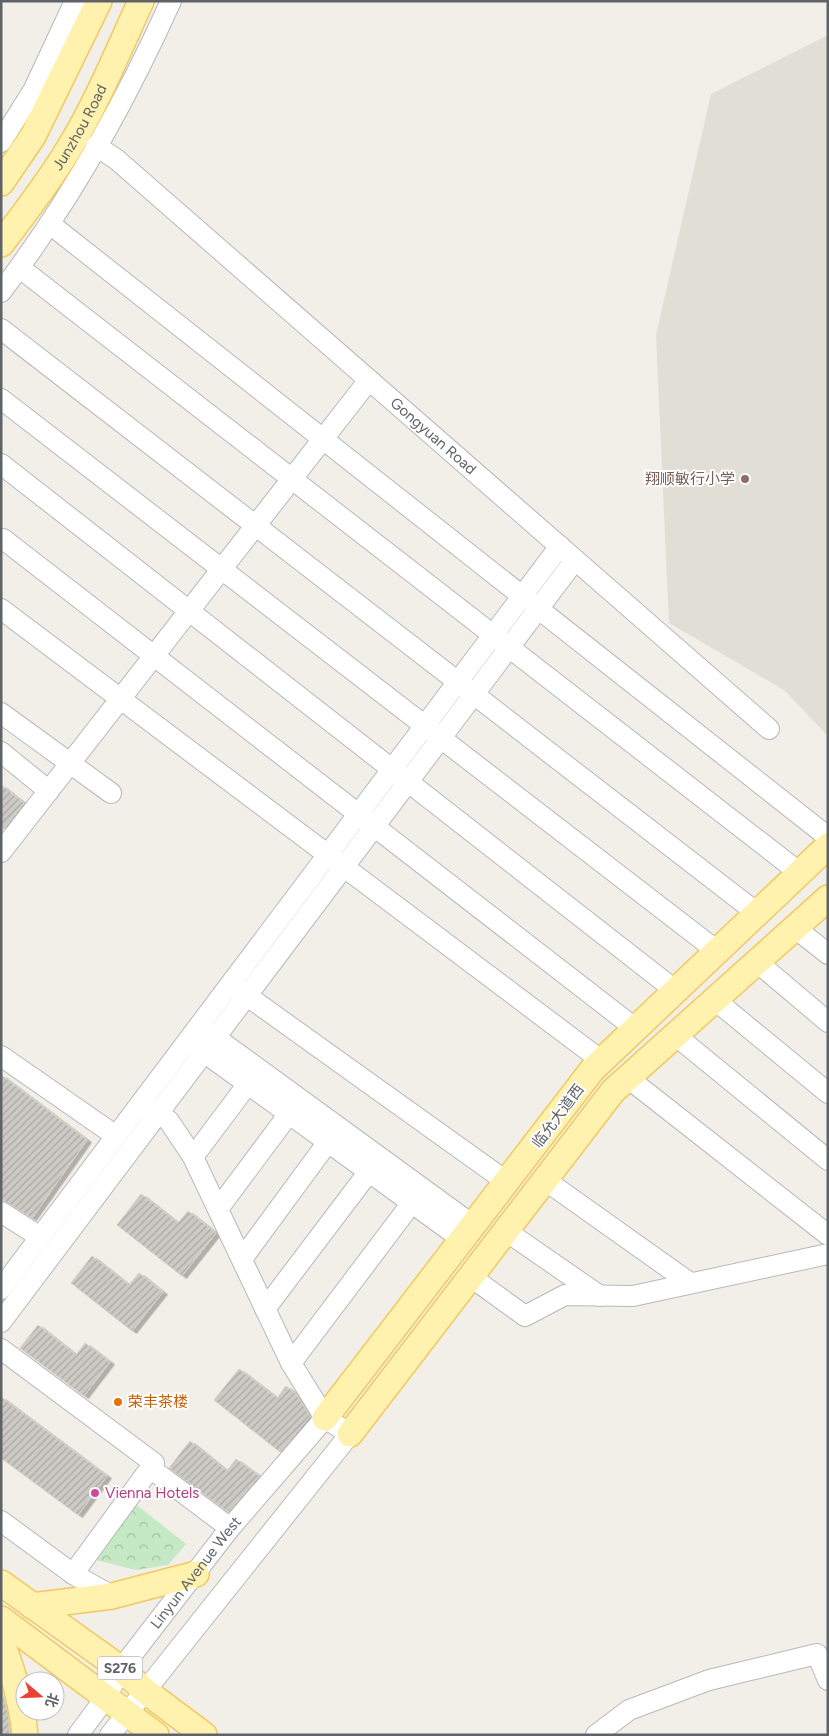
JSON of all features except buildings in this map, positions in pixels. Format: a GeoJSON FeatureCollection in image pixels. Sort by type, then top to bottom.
{"type":"FeatureCollection","features":[{"type":"Feature","properties":{"kind":"main road"},"geometry":{"type":"LineString","coordinates":[[1,183],[33,136],[99,1]]}},
{"type":"Feature","properties":{"kind":"main road","name":"Junzhou Road"},"geometry":{"type":"LineString","coordinates":[[1,244],[34,202],[69,149],[100,93],[141,1]]}},
{"type":"Feature","properties":{"kind":"main road","name":"临允大道西"},"geometry":{"type":"LineString","coordinates":[[325,1418],[592,1070],[828,846]]}},
{"type":"Feature","properties":{"kind":"main road","name":"临允大道西"},"geometry":{"type":"LineString","coordinates":[[350,1434],[613,1091],[828,898]]}},
{"type":"Feature","properties":{"kind":"main road"},"geometry":{"type":"LineString","coordinates":[[32,1606],[112,1596],[196,1574]]}},
{"type":"Feature","properties":{"kind":"main road","name":"S276"},"geometry":{"type":"LineString","coordinates":[[1,1583],[120,1669],[144,1690],[204,1735]]}},
{"type":"Feature","properties":{"kind":"main road","name":"S276"},"geometry":{"type":"LineString","coordinates":[[1,1619],[156,1735]]}},
{"type":"Feature","properties":{"kind":"main road"},"geometry":{"type":"LineString","coordinates":[[1,1641],[9,1680],[23,1714],[25,1735]]}},
{"type":"Feature","properties":{"kind":"street"},"geometry":{"type":"LineString","coordinates":[[1,142],[34,89],[75,1]]}},
{"type":"Feature","properties":{"kind":"street"},"geometry":{"type":"LineString","coordinates":[[1,292],[50,224],[96,146],[149,49],[170,1]]}},
{"type":"Feature","properties":{"kind":"street","name":"Gongyuan Road"},"geometry":{"type":"LineString","coordinates":[[96,146],[116,159],[769,729]]}},
{"type":"Feature","properties":{"kind":"street"},"geometry":{"type":"LineString","coordinates":[[50,224],[828,837]]}},
{"type":"Feature","properties":{"kind":"street"},"geometry":{"type":"LineString","coordinates":[[20,268],[800,873]]}},
{"type":"Feature","properties":{"kind":"street"},"geometry":{"type":"LineString","coordinates":[[1,329],[758,913]]}},
{"type":"Feature","properties":{"kind":"street"},"geometry":{"type":"LineString","coordinates":[[1,852],[369,380]]}},
{"type":"Feature","properties":{"kind":"street"},"geometry":{"type":"LineString","coordinates":[[1,399],[717,951]]}},
{"type":"Feature","properties":{"kind":"street"},"geometry":{"type":"LineString","coordinates":[[1,464],[676,991]]}},
{"type":"Feature","properties":{"kind":"street"},"geometry":{"type":"LineString","coordinates":[[3,539],[636,1030]]}},
{"type":"Feature","properties":{"kind":"street"},"geometry":{"type":"LineString","coordinates":[[1,1289],[560,546]]}},
{"type":"Feature","properties":{"kind":"street"},"geometry":{"type":"LineString","coordinates":[[1,1322],[575,560]]}},
{"type":"Feature","properties":{"kind":"street"},"geometry":{"type":"LineString","coordinates":[[1,609],[602,1061]]}},
{"type":"Feature","properties":{"kind":"street"},"geometry":{"type":"LineString","coordinates":[[1,713],[111,793]]}},
{"type":"Feature","properties":{"kind":"street"},"geometry":{"type":"LineString","coordinates":[[1,752],[49,791]]}},
{"type":"Feature","properties":{"kind":"street"},"geometry":{"type":"LineString","coordinates":[[795,928],[828,954]]}},
{"type":"Feature","properties":{"kind":"street"},"geometry":{"type":"LineString","coordinates":[[757,962],[828,1022]]}},
{"type":"Feature","properties":{"kind":"street"},"geometry":{"type":"LineString","coordinates":[[231,984],[507,1182]]}},
{"type":"Feature","properties":{"kind":"street"},"geometry":{"type":"LineString","coordinates":[[715,1000],[828,1093]]}},
{"type":"Feature","properties":{"kind":"street"},"geometry":{"type":"LineString","coordinates":[[194,1033],[468,1233]]}},
{"type":"Feature","properties":{"kind":"street"},"geometry":{"type":"LineString","coordinates":[[675,1036],[828,1160]]}},
{"type":"Feature","properties":{"kind":"street"},"geometry":{"type":"LineString","coordinates":[[1,1056],[116,1136]]}},
{"type":"Feature","properties":{"kind":"street"},"geometry":{"type":"LineString","coordinates":[[193,1157],[253,1077]]}},
{"type":"Feature","properties":{"kind":"street"},"geometry":{"type":"LineString","coordinates":[[628,1078],[828,1236]]}},
{"type":"Feature","properties":{"kind":"street"},"geometry":{"type":"LineString","coordinates":[[110,1735],[350,1434],[325,1418],[291,1363],[193,1157],[169,1121],[159,1113],[139,1106]]}},
{"type":"Feature","properties":{"kind":"street"},"geometry":{"type":"LineString","coordinates":[[218,1209],[295,1107]]}},
{"type":"Feature","properties":{"kind":"street"},"geometry":{"type":"LineString","coordinates":[[242,1260],[333,1135]]}},
{"type":"Feature","properties":{"kind":"street"},"geometry":{"type":"LineString","coordinates":[[265,1309],[375,1165]]}},
{"type":"Feature","properties":{"kind":"street"},"geometry":{"type":"LineString","coordinates":[[545,1180],[690,1283]]}},
{"type":"Feature","properties":{"kind":"street"},"geometry":{"type":"LineString","coordinates":[[291,1363],[417,1196]]}},
{"type":"Feature","properties":{"kind":"street"},"geometry":{"type":"LineString","coordinates":[[1,1212],[40,1237]]}},
{"type":"Feature","properties":{"kind":"street"},"geometry":{"type":"LineString","coordinates":[[506,1231],[600,1296]]}},
{"type":"Feature","properties":{"kind":"street"},"geometry":{"type":"LineString","coordinates":[[471,1277],[525,1316],[565,1295],[633,1296],[828,1254]]}},
{"type":"Feature","properties":{"kind":"street"},"geometry":{"type":"LineString","coordinates":[[1,1349],[154,1463],[73,1574]]}},
{"type":"Feature","properties":{"kind":"street","name":"Linyun Avenue West"},"geometry":{"type":"LineString","coordinates":[[78,1735],[106,1697],[120,1669],[230,1528],[325,1418]]}},
{"type":"Feature","properties":{"kind":"street"},"geometry":{"type":"LineString","coordinates":[[150,1468],[230,1528]]}},
{"type":"Feature","properties":{"kind":"street"},"geometry":{"type":"LineString","coordinates":[[1,1521],[73,1574],[112,1596]]}},
{"type":"Feature","properties":{"kind":"street"},"geometry":{"type":"LineString","coordinates":[[596,1735],[629,1710],[700,1684],[817,1654],[828,1680]]}},
{"type":"Feature","properties":{"kind":"shaded area","name":"翔顺敏行小学"},"geometry":{"type":"Polygon","coordinates":[[[828,35],[828,736],[784,690],[669,623],[656,335],[711,94],[828,35]]]}},
{"type":"Feature","properties":{"kind":"green space"},"geometry":{"type":"Polygon","coordinates":[[[134,1503],[186,1544],[168,1565],[136,1570],[92,1559],[134,1503]]]}},
{"type":"Feature","properties":{"kind":"place","name":"翔顺敏行小学"},"geometry":{"type":"Point","coordinates":[745,479]}},
{"type":"Feature","properties":{"kind":"place","name":"荣丰茶楼"},"geometry":{"type":"Point","coordinates":[118,1402]}},
{"type":"Feature","properties":{"kind":"place","name":"Vienna Hotels"},"geometry":{"type":"Point","coordinates":[95,1493]}}]}
